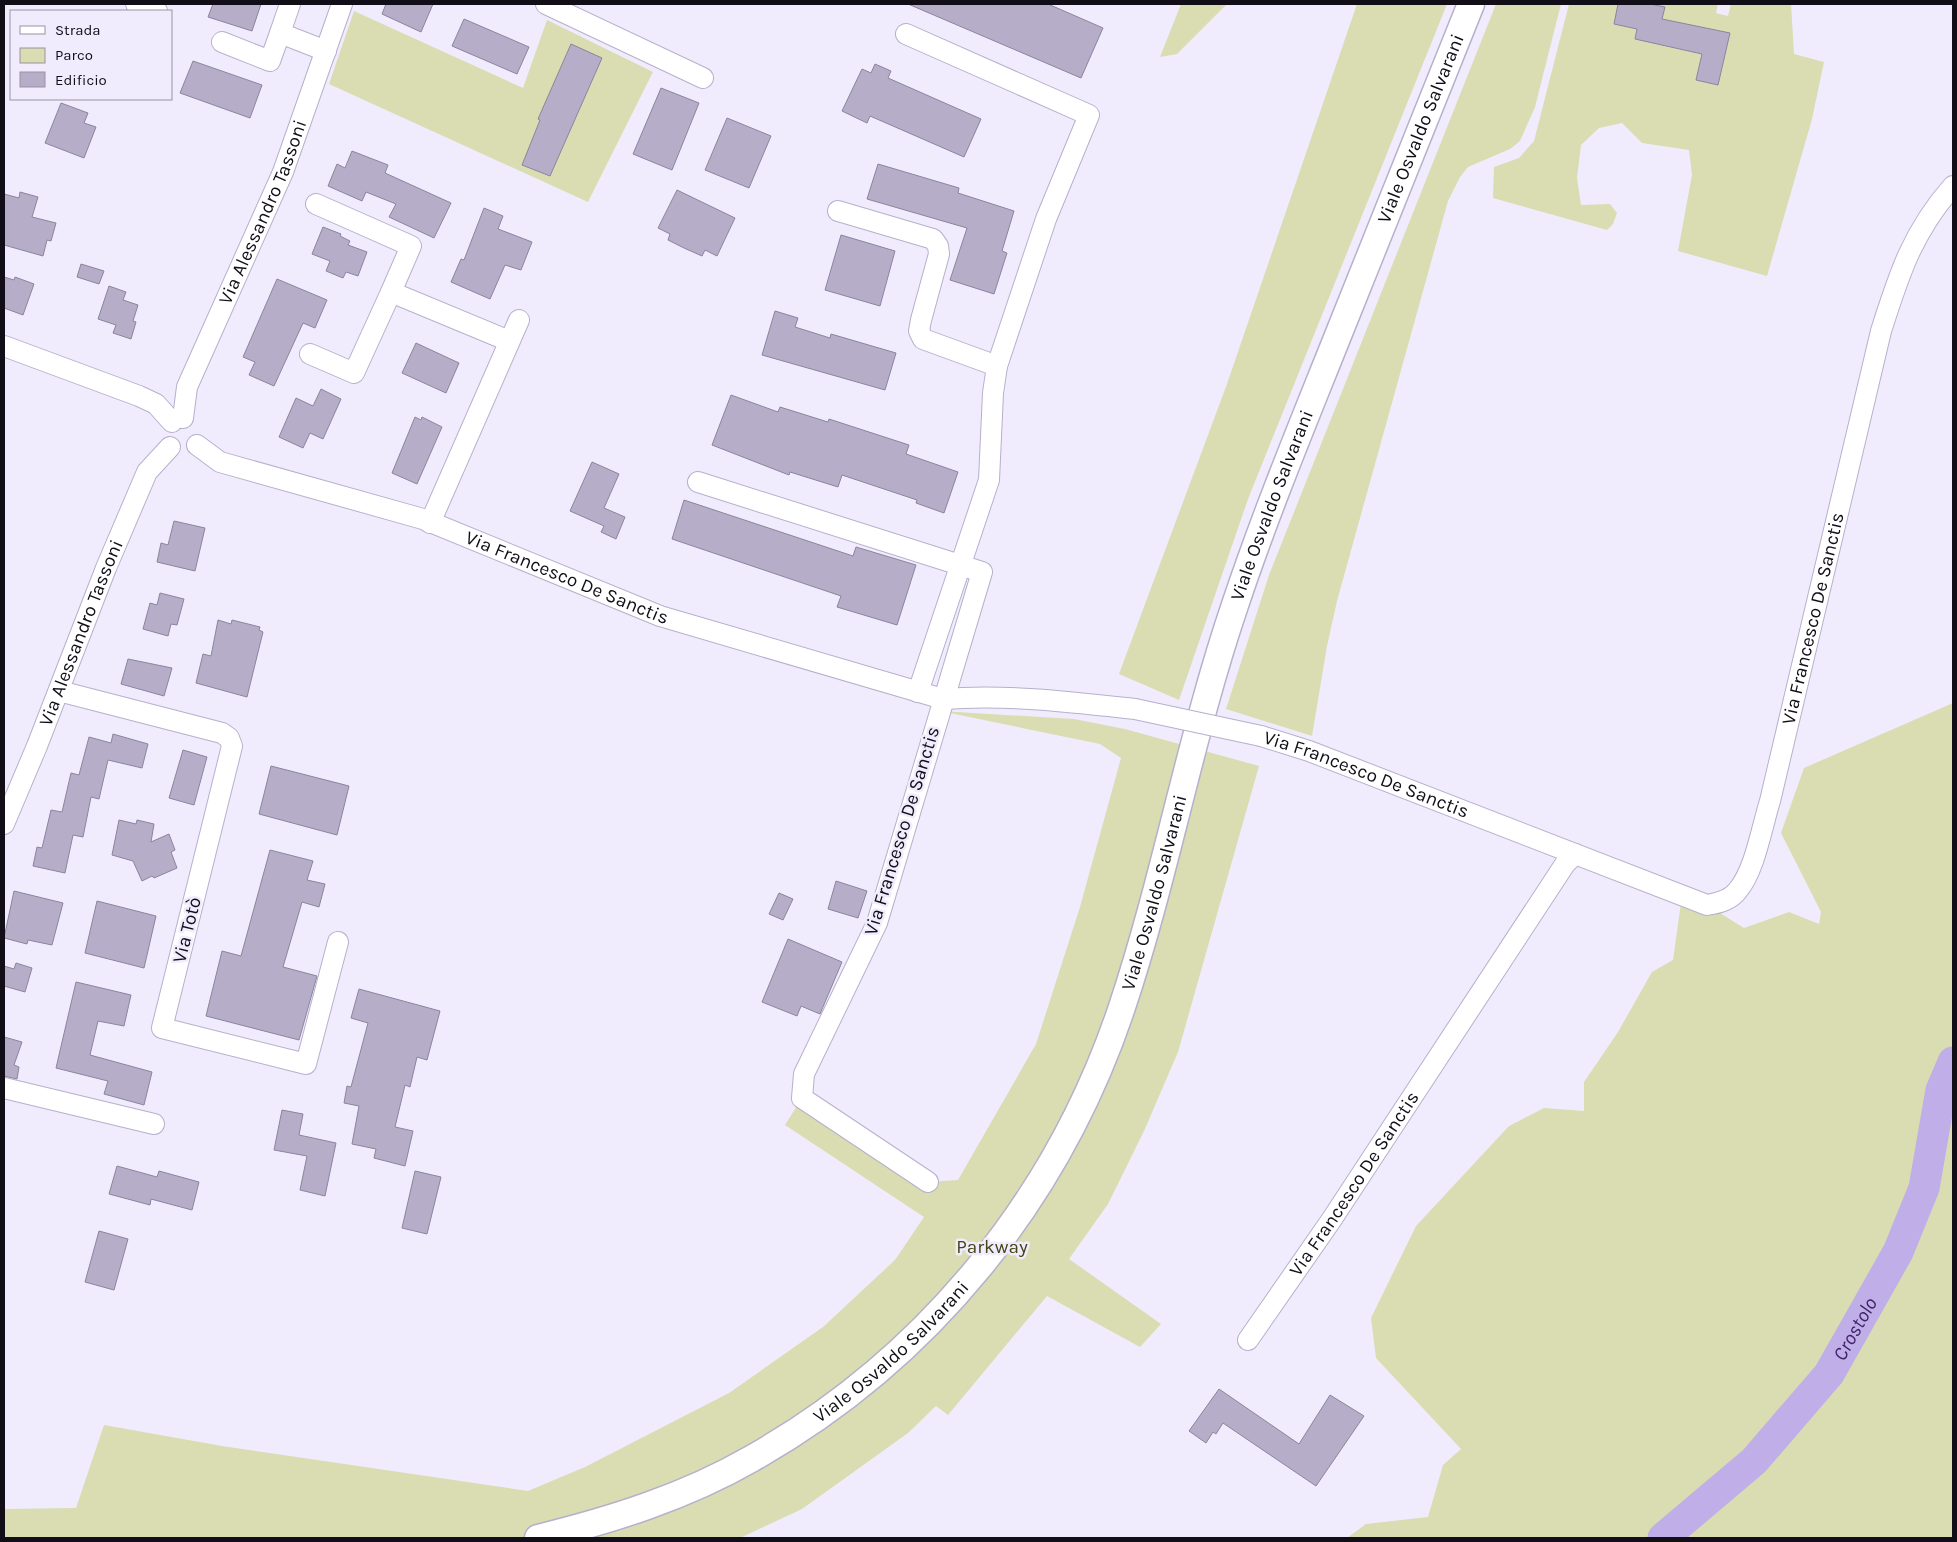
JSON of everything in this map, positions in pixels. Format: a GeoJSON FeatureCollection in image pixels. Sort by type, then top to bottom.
{"type":"FeatureCollection","features":[{"type":"Feature","properties":{"kind":"main road","name":"Viale Osvaldo Salvarani"},"geometry":{"type":"LineString","coordinates":[[538,1538],[600,1523],[656,1503],[748,1462],[790,1436],[890,1361],[921,1332],[986,1261],[1018,1218],[1046,1173],[1086,1097],[1121,1008],[1140,948],[1206,695],[1253,553],[1471,4]]}},
{"type":"Feature","properties":{"kind":"street"},"geometry":{"type":"LineString","coordinates":[[136,4],[154,10]]}},
{"type":"Feature","properties":{"kind":"street"},"geometry":{"type":"LineString","coordinates":[[222,42],[270,61],[290,4]]}},
{"type":"Feature","properties":{"kind":"street","name":"Via Alessandro Tassoni"},"geometry":{"type":"LineString","coordinates":[[177,420],[187,387],[264,220],[301,126],[342,4]]}},
{"type":"Feature","properties":{"kind":"street"},"geometry":{"type":"LineString","coordinates":[[546,4],[703,78]]}},
{"type":"Feature","properties":{"kind":"street"},"geometry":{"type":"LineString","coordinates":[[280,33],[326,51]]}},
{"type":"Feature","properties":{"kind":"street"},"geometry":{"type":"LineString","coordinates":[[906,34],[1089,115],[1046,219],[997,366],[993,393],[989,480],[918,692]]}},
{"type":"Feature","properties":{"kind":"street","name":"Via Francesco De Sanctis"},"geometry":{"type":"LineString","coordinates":[[197,445],[220,462],[430,523],[660,616],[943,700],[962,698],[1061,701],[1135,709],[1261,736],[1310,751],[1707,905],[1722,902],[1738,891],[1748,874],[1770,801],[1881,331],[1900,271],[1914,242],[1953,186]]}},
{"type":"Feature","properties":{"kind":"street"},"geometry":{"type":"LineString","coordinates":[[310,354],[354,373],[411,246],[316,204]]}},
{"type":"Feature","properties":{"kind":"street"},"geometry":{"type":"LineString","coordinates":[[838,210],[933,239],[938,246],[939,254],[921,320],[920,331],[923,339],[997,366]]}},
{"type":"Feature","properties":{"kind":"street"},"geometry":{"type":"LineString","coordinates":[[391,292],[509,341]]}},
{"type":"Feature","properties":{"kind":"street"},"geometry":{"type":"LineString","coordinates":[[430,523],[519,320]]}},
{"type":"Feature","properties":{"kind":"street"},"geometry":{"type":"LineString","coordinates":[[4,346],[139,396],[156,404],[177,420]]}},
{"type":"Feature","properties":{"kind":"street"},"geometry":{"type":"LineString","coordinates":[[188,419],[198,426],[200,436],[197,445],[185,452],[174,450],[170,447],[165,437],[168,426],[177,420],[188,419]]}},
{"type":"Feature","properties":{"kind":"street","name":"Via Alessandro Tassoni"},"geometry":{"type":"LineString","coordinates":[[4,824],[59,691],[106,568],[147,472],[170,447]]}},
{"type":"Feature","properties":{"kind":"street"},"geometry":{"type":"LineString","coordinates":[[698,482],[982,572],[943,700]]}},
{"type":"Feature","properties":{"kind":"street","name":"Via Totò"},"geometry":{"type":"LineString","coordinates":[[59,691],[222,733],[229,738],[232,746],[162,1028],[306,1064],[338,942]]}},
{"type":"Feature","properties":{"kind":"street","name":"Via Francesco De Sanctis"},"geometry":{"type":"LineString","coordinates":[[928,1182],[802,1098],[804,1074],[877,923],[943,700]]}},
{"type":"Feature","properties":{"kind":"street","name":"Via Francesco De Sanctis"},"geometry":{"type":"LineString","coordinates":[[1248,1340],[1332,1219],[1565,864],[1575,854]]}},
{"type":"Feature","properties":{"kind":"street"},"geometry":{"type":"LineString","coordinates":[[4,1088],[154,1124]]}},
{"type":"Feature","properties":{"kind":"green space"},"geometry":{"type":"Polygon","coordinates":[[[1181,4],[1227,4],[1177,54],[1160,57],[1181,4]]]}},
{"type":"Feature","properties":{"kind":"green space"},"geometry":{"type":"Polygon","coordinates":[[[1357,4],[1447,4],[1248,499],[1179,700],[1119,674],[1227,384],[1357,4]]]}},
{"type":"Feature","properties":{"kind":"green space"},"geometry":{"type":"Polygon","coordinates":[[[1496,4],[1561,4],[1535,107],[1520,141],[1510,149],[1468,167],[1460,177],[1448,201],[1337,601],[1327,646],[1312,736],[1226,709],[1269,575],[1496,4]]]}},
{"type":"Feature","properties":{"kind":"green space"},"geometry":{"type":"Polygon","coordinates":[[[1569,4],[1618,4],[1614,24],[1637,29],[1636,39],[1702,54],[1696,80],[1718,85],[1730,34],[1662,19],[1665,7],[1650,4],[1718,4],[1716,13],[1728,16],[1731,4],[1791,4],[1794,54],[1824,62],[1812,119],[1767,276],[1678,251],[1692,175],[1689,150],[1642,143],[1622,123],[1599,128],[1581,145],[1577,178],[1581,205],[1610,204],[1617,213],[1613,224],[1607,230],[1493,198],[1494,167],[1519,158],[1534,141],[1569,4]]]}},
{"type":"Feature","properties":{"kind":"green space"},"geometry":{"type":"Polygon","coordinates":[[[354,11],[523,88],[547,20],[653,72],[588,202],[329,84],[354,11]]]}},
{"type":"Feature","properties":{"kind":"green space"},"geometry":{"type":"Polygon","coordinates":[[[1953,703],[1953,1538],[1347,1538],[1366,1524],[1428,1517],[1443,1465],[1461,1449],[1376,1358],[1371,1318],[1416,1226],[1509,1126],[1544,1108],[1584,1111],[1584,1082],[1618,1032],[1652,972],[1673,960],[1682,896],[1707,905],[1744,928],[1789,912],[1819,924],[1821,912],[1781,833],[1804,768],[1953,703]]]}},
{"type":"Feature","properties":{"kind":"green space","name":"Parkway"},"geometry":{"type":"Polygon","coordinates":[[[940,711],[1074,719],[1125,729],[1259,766],[1178,1052],[1144,1131],[1108,1204],[1069,1259],[1161,1324],[1140,1347],[1047,1296],[948,1415],[936,1406],[908,1433],[802,1509],[740,1538],[4,1538],[4,1509],[76,1508],[104,1425],[222,1446],[528,1491],[585,1467],[729,1393],[823,1327],[895,1260],[924,1217],[785,1125],[802,1098],[928,1182],[958,1180],[1036,1044],[1080,907],[1121,758],[1100,744],[940,711]]]}},
{"type":"Feature","properties":{"kind":"building"},"geometry":{"type":"Polygon","coordinates":[[[213,4],[261,4],[252,31],[208,17],[213,4]]]}},
{"type":"Feature","properties":{"kind":"building"},"geometry":{"type":"Polygon","coordinates":[[[386,4],[433,4],[421,32],[382,14],[386,4]]]}},
{"type":"Feature","properties":{"kind":"building"},"geometry":{"type":"Polygon","coordinates":[[[908,4],[1048,4],[1103,28],[1081,78],[908,4]]]}},
{"type":"Feature","properties":{"kind":"building"},"geometry":{"type":"Polygon","coordinates":[[[1618,4],[1650,4],[1665,7],[1662,19],[1730,33],[1718,85],[1696,80],[1702,54],[1635,39],[1637,29],[1614,24],[1618,4]]]}},
{"type":"Feature","properties":{"kind":"building"},"geometry":{"type":"Polygon","coordinates":[[[464,19],[529,47],[517,74],[452,46],[464,19]]]}},
{"type":"Feature","properties":{"kind":"building"},"geometry":{"type":"Polygon","coordinates":[[[571,44],[602,58],[550,176],[522,165],[540,120],[538,119],[571,44]]]}},
{"type":"Feature","properties":{"kind":"building"},"geometry":{"type":"Polygon","coordinates":[[[193,61],[262,85],[250,118],[180,93],[193,61]]]}},
{"type":"Feature","properties":{"kind":"building"},"geometry":{"type":"Polygon","coordinates":[[[875,64],[891,71],[888,78],[981,119],[964,157],[870,116],[867,123],[842,111],[862,69],[871,73],[875,64]]]}},
{"type":"Feature","properties":{"kind":"building"},"geometry":{"type":"Polygon","coordinates":[[[661,88],[699,103],[672,170],[633,154],[661,88]]]}},
{"type":"Feature","properties":{"kind":"building"},"geometry":{"type":"Polygon","coordinates":[[[61,103],[88,113],[84,123],[96,127],[84,158],[45,143],[61,103]]]}},
{"type":"Feature","properties":{"kind":"building"},"geometry":{"type":"Polygon","coordinates":[[[727,118],[771,136],[749,188],[705,170],[727,118]]]}},
{"type":"Feature","properties":{"kind":"building"},"geometry":{"type":"Polygon","coordinates":[[[352,151],[388,165],[385,173],[451,203],[434,238],[389,217],[396,204],[366,192],[362,201],[328,186],[337,164],[345,168],[352,151]]]}},
{"type":"Feature","properties":{"kind":"building"},"geometry":{"type":"Polygon","coordinates":[[[878,164],[959,188],[958,193],[1014,211],[1002,251],[1007,253],[994,294],[950,280],[967,228],[867,199],[878,164]]]}},
{"type":"Feature","properties":{"kind":"building"},"geometry":{"type":"Polygon","coordinates":[[[677,190],[735,218],[717,256],[705,250],[702,256],[684,248],[668,240],[670,234],[658,228],[677,190]]]}},
{"type":"Feature","properties":{"kind":"building"},"geometry":{"type":"Polygon","coordinates":[[[20,192],[38,197],[32,217],[56,223],[51,241],[47,240],[43,256],[4,245],[4,194],[19,198],[20,192]]]}},
{"type":"Feature","properties":{"kind":"building"},"geometry":{"type":"Polygon","coordinates":[[[484,208],[503,216],[498,229],[532,242],[521,270],[505,265],[490,299],[451,282],[461,259],[464,260],[484,208]]]}},
{"type":"Feature","properties":{"kind":"building"},"geometry":{"type":"Polygon","coordinates":[[[323,227],[341,234],[340,236],[350,241],[348,245],[367,252],[358,276],[346,272],[343,278],[326,271],[330,261],[312,254],[323,227]]]}},
{"type":"Feature","properties":{"kind":"building"},"geometry":{"type":"Polygon","coordinates":[[[841,235],[895,251],[880,306],[825,290],[841,235]]]}},
{"type":"Feature","properties":{"kind":"building"},"geometry":{"type":"Polygon","coordinates":[[[81,264],[104,271],[99,284],[77,277],[81,264]]]}},
{"type":"Feature","properties":{"kind":"building"},"geometry":{"type":"Polygon","coordinates":[[[4,277],[14,280],[15,277],[34,284],[23,315],[4,308],[4,277]]]}},
{"type":"Feature","properties":{"kind":"building"},"geometry":{"type":"Polygon","coordinates":[[[277,279],[327,300],[315,328],[303,323],[274,386],[249,375],[255,362],[243,357],[277,279]]]}},
{"type":"Feature","properties":{"kind":"building"},"geometry":{"type":"Polygon","coordinates":[[[109,286],[126,292],[123,300],[138,305],[133,321],[136,322],[131,339],[113,333],[116,325],[98,319],[109,286]]]}},
{"type":"Feature","properties":{"kind":"building"},"geometry":{"type":"Polygon","coordinates":[[[775,311],[798,318],[795,327],[830,338],[831,334],[896,353],[885,390],[762,355],[775,311]]]}},
{"type":"Feature","properties":{"kind":"building"},"geometry":{"type":"Polygon","coordinates":[[[416,343],[459,363],[446,393],[402,373],[416,343]]]}},
{"type":"Feature","properties":{"kind":"building"},"geometry":{"type":"Polygon","coordinates":[[[321,389],[341,399],[323,439],[310,433],[303,448],[279,437],[296,398],[313,406],[321,389]]]}},
{"type":"Feature","properties":{"kind":"building"},"geometry":{"type":"Polygon","coordinates":[[[731,395],[778,412],[780,407],[828,422],[829,419],[909,445],[906,454],[958,472],[944,513],[916,503],[917,500],[842,475],[838,487],[790,472],[789,475],[712,445],[731,395]]]}},
{"type":"Feature","properties":{"kind":"building"},"geometry":{"type":"Polygon","coordinates":[[[415,417],[421,420],[422,417],[442,427],[417,484],[392,473],[415,417]]]}},
{"type":"Feature","properties":{"kind":"building"},"geometry":{"type":"Polygon","coordinates":[[[592,462],[619,474],[604,508],[625,517],[616,539],[601,532],[604,526],[570,511],[592,462]]]}},
{"type":"Feature","properties":{"kind":"building"},"geometry":{"type":"Polygon","coordinates":[[[684,500],[853,556],[856,547],[916,565],[897,625],[837,607],[841,596],[672,539],[684,500]]]}},
{"type":"Feature","properties":{"kind":"building"},"geometry":{"type":"Polygon","coordinates":[[[174,521],[205,528],[195,571],[157,562],[161,543],[168,545],[174,521]]]}},
{"type":"Feature","properties":{"kind":"building"},"geometry":{"type":"Polygon","coordinates":[[[160,593],[184,599],[177,625],[171,624],[168,636],[143,629],[150,603],[157,605],[160,593]]]}},
{"type":"Feature","properties":{"kind":"building"},"geometry":{"type":"Polygon","coordinates":[[[218,620],[231,624],[232,620],[260,627],[259,630],[263,632],[247,697],[196,683],[203,654],[211,656],[218,620]]]}},
{"type":"Feature","properties":{"kind":"building"},"geometry":{"type":"Polygon","coordinates":[[[128,659],[172,668],[164,696],[121,684],[128,659]]]}},
{"type":"Feature","properties":{"kind":"building"},"geometry":{"type":"Polygon","coordinates":[[[113,734],[148,744],[142,768],[108,760],[99,799],[91,797],[83,837],[73,835],[65,873],[33,866],[37,847],[42,848],[51,810],[62,812],[71,773],[79,775],[89,737],[111,743],[113,734]]]}},
{"type":"Feature","properties":{"kind":"building"},"geometry":{"type":"Polygon","coordinates":[[[183,750],[207,757],[194,805],[169,798],[183,750]]]}},
{"type":"Feature","properties":{"kind":"building"},"geometry":{"type":"Polygon","coordinates":[[[271,766],[349,786],[337,835],[259,814],[271,766]]]}},
{"type":"Feature","properties":{"kind":"building"},"geometry":{"type":"Polygon","coordinates":[[[119,820],[136,824],[137,820],[154,824],[151,842],[169,834],[175,850],[171,852],[177,868],[142,881],[133,861],[112,855],[119,820]]]}},
{"type":"Feature","properties":{"kind":"building"},"geometry":{"type":"Polygon","coordinates":[[[270,850],[313,861],[307,880],[325,884],[319,907],[302,902],[283,967],[317,976],[299,1040],[206,1016],[222,951],[241,956],[270,850]]]}},
{"type":"Feature","properties":{"kind":"building"},"geometry":{"type":"Polygon","coordinates":[[[836,881],[867,891],[858,918],[828,909],[836,881]]]}},
{"type":"Feature","properties":{"kind":"building"},"geometry":{"type":"Polygon","coordinates":[[[14,891],[63,903],[52,945],[28,940],[27,944],[4,938],[14,891]]]}},
{"type":"Feature","properties":{"kind":"building"},"geometry":{"type":"Polygon","coordinates":[[[779,893],[793,899],[783,920],[769,914],[779,893]]]}},
{"type":"Feature","properties":{"kind":"building"},"geometry":{"type":"Polygon","coordinates":[[[97,901],[156,916],[144,968],[85,953],[97,901]]]}},
{"type":"Feature","properties":{"kind":"building"},"geometry":{"type":"Polygon","coordinates":[[[788,939],[842,962],[820,1014],[801,1006],[797,1016],[762,1002],[788,939]]]}},
{"type":"Feature","properties":{"kind":"building"},"geometry":{"type":"Polygon","coordinates":[[[16,963],[32,968],[25,992],[4,986],[4,966],[14,969],[16,963]]]}},
{"type":"Feature","properties":{"kind":"building"},"geometry":{"type":"Polygon","coordinates":[[[76,982],[131,995],[124,1026],[98,1021],[90,1055],[152,1072],[144,1105],[104,1094],[108,1081],[56,1068],[76,982]]]}},
{"type":"Feature","properties":{"kind":"building"},"geometry":{"type":"Polygon","coordinates":[[[359,989],[440,1011],[427,1060],[417,1057],[410,1087],[405,1085],[395,1127],[413,1131],[405,1166],[374,1158],[376,1149],[352,1144],[359,1106],[344,1103],[347,1086],[351,1087],[368,1023],[351,1018],[359,989]]]}},
{"type":"Feature","properties":{"kind":"building"},"geometry":{"type":"Polygon","coordinates":[[[4,1037],[22,1042],[14,1065],[19,1067],[17,1079],[4,1076],[4,1037]]]}},
{"type":"Feature","properties":{"kind":"building"},"geometry":{"type":"Polygon","coordinates":[[[282,1110],[303,1114],[299,1135],[336,1143],[325,1196],[300,1190],[307,1156],[274,1150],[282,1110]]]}},
{"type":"Feature","properties":{"kind":"building"},"geometry":{"type":"Polygon","coordinates":[[[117,1166],[157,1177],[159,1171],[199,1182],[192,1210],[151,1199],[150,1205],[109,1194],[117,1166]]]}},
{"type":"Feature","properties":{"kind":"building"},"geometry":{"type":"Polygon","coordinates":[[[415,1171],[441,1177],[427,1234],[402,1228],[415,1171]]]}},
{"type":"Feature","properties":{"kind":"building"},"geometry":{"type":"Polygon","coordinates":[[[99,1231],[128,1239],[114,1290],[85,1282],[99,1231]]]}},
{"type":"Feature","properties":{"kind":"building"},"geometry":{"type":"Polygon","coordinates":[[[1219,1389],[1299,1444],[1330,1395],[1364,1416],[1316,1486],[1223,1423],[1216,1434],[1213,1432],[1206,1443],[1189,1431],[1219,1389]]]}},
{"type":"Feature","properties":{"kind":"waterway","name":"Crostolo"},"geometry":{"type":"LineString","coordinates":[[1663,1538],[1754,1461],[1829,1374],[1898,1252],[1924,1188],[1941,1090],[1953,1062]]}}]}
